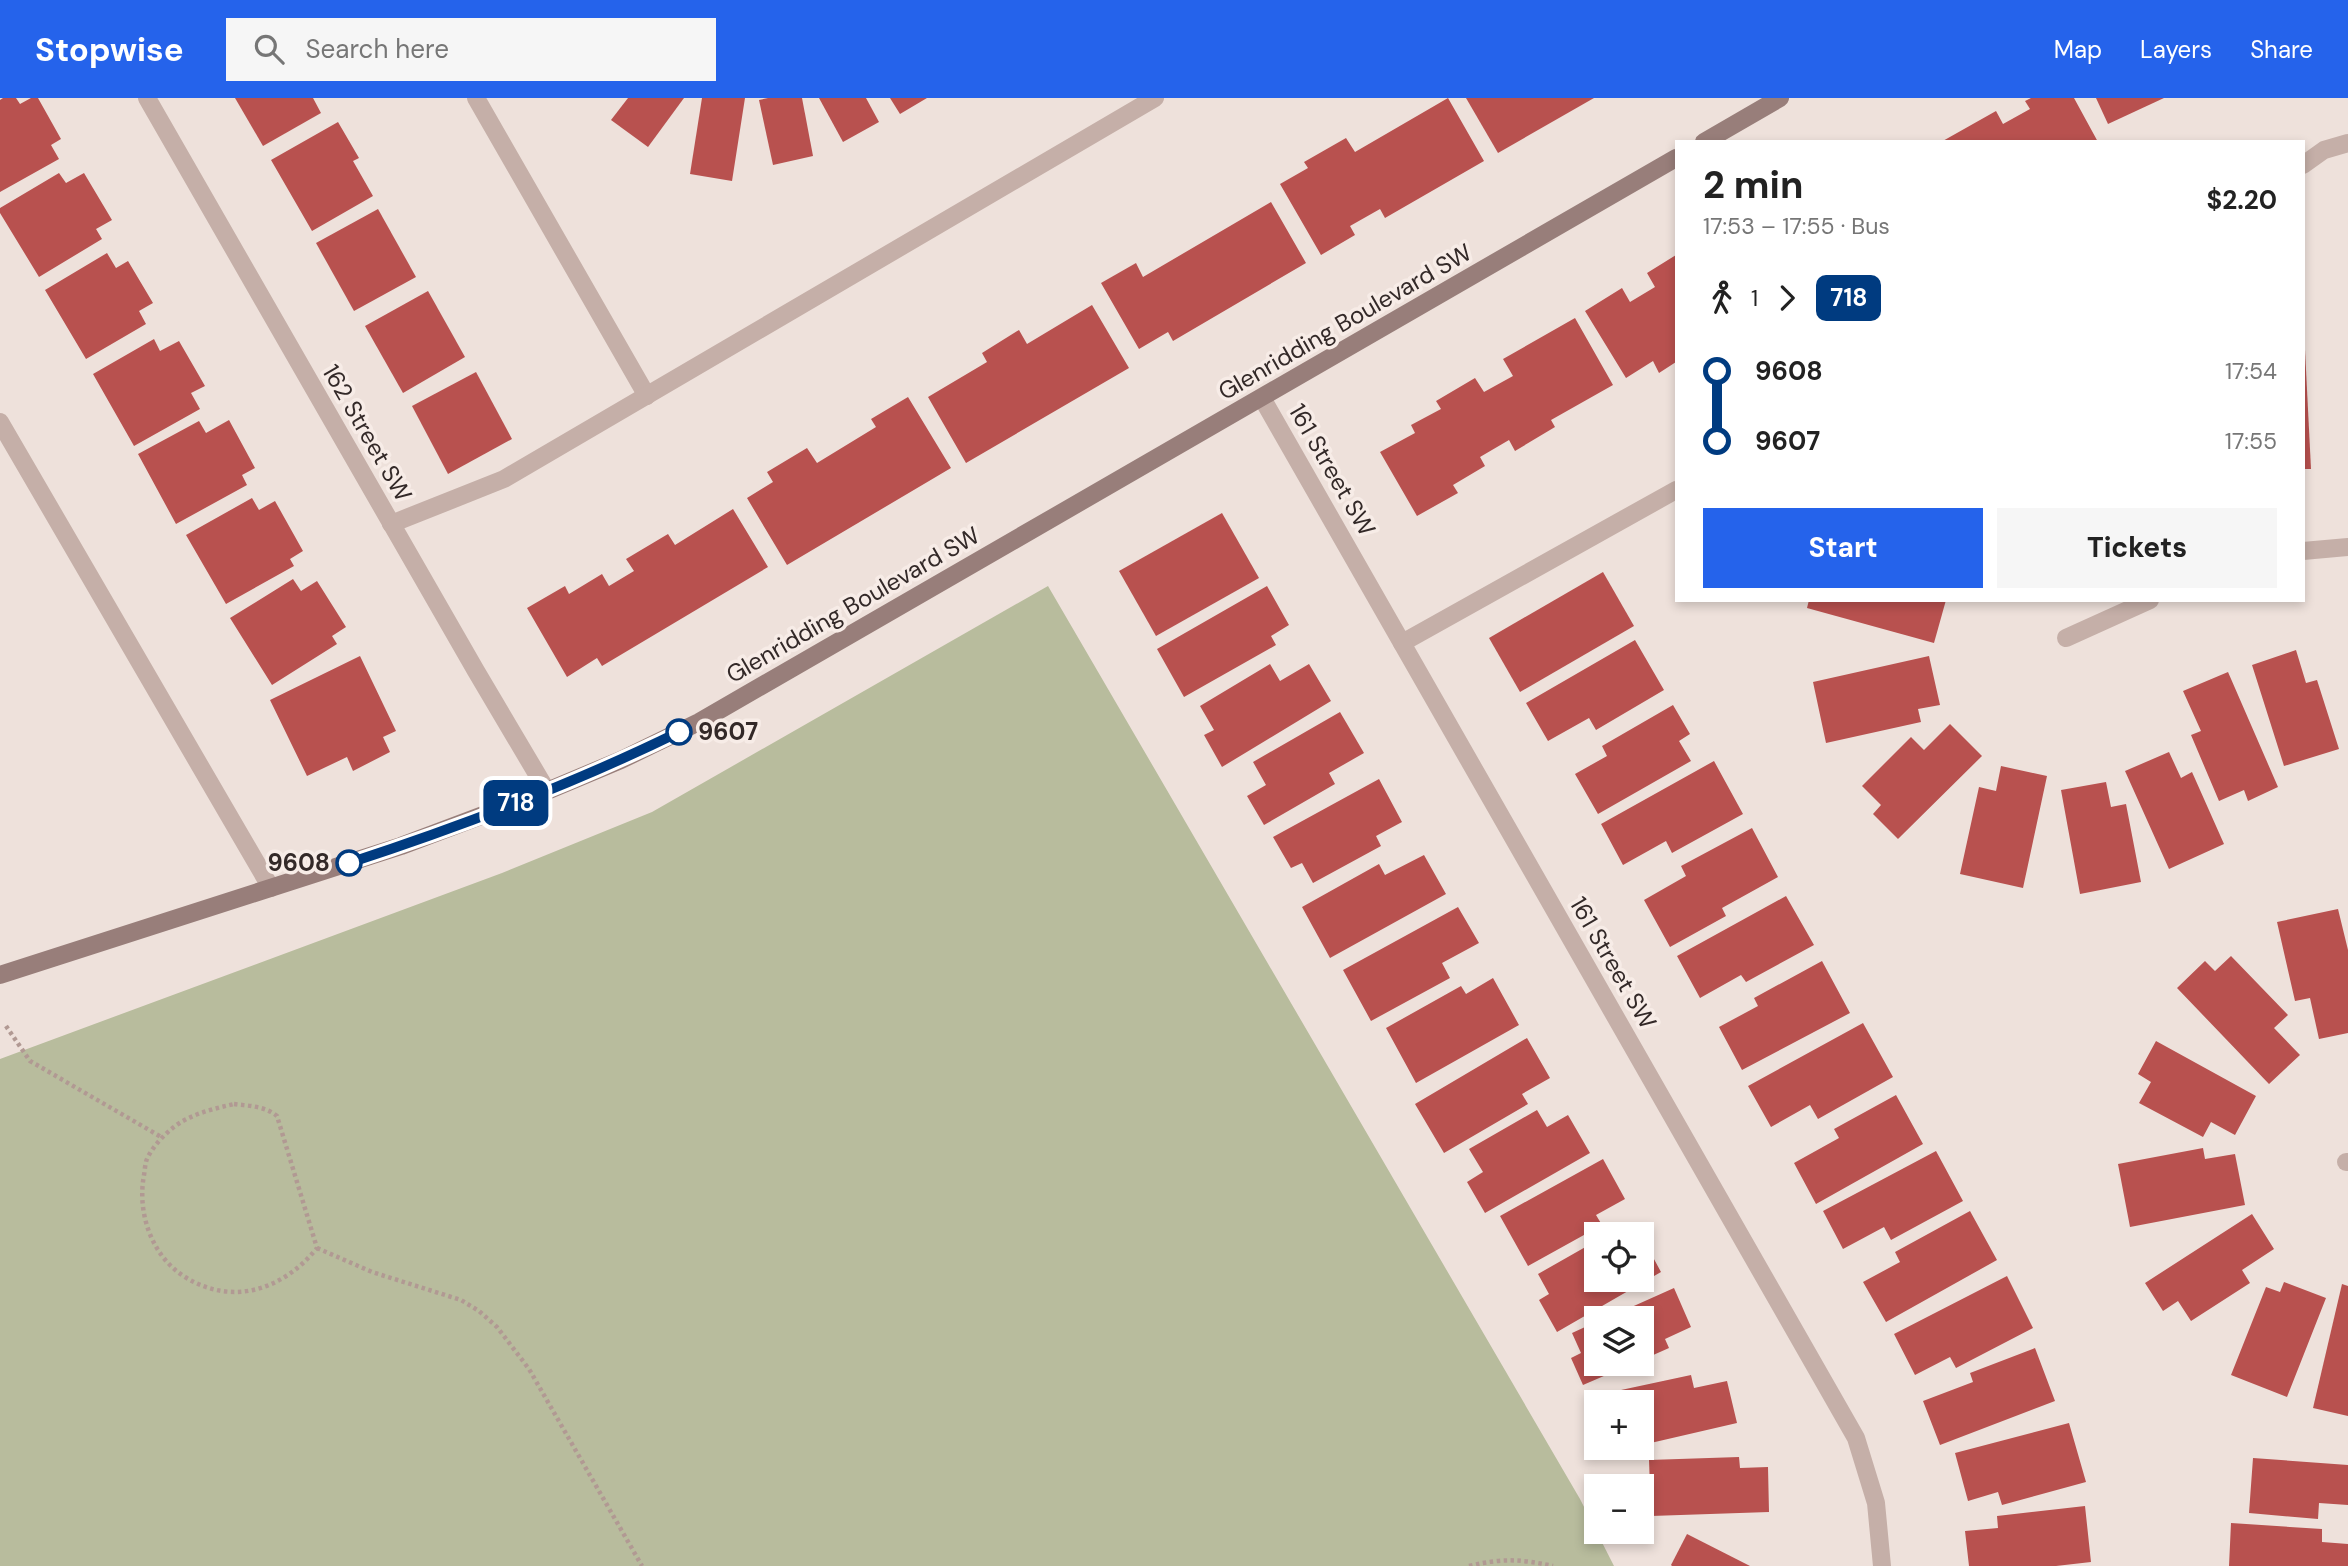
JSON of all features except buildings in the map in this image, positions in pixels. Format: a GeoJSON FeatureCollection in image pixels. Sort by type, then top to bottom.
{"type":"FeatureCollection","features":[{"type":"Feature","properties":{"kind":"street","name":"162 Street SW"},"geometry":{"type":"LineString","coordinates":[[147,98],[547,791]]}},
{"type":"Feature","properties":{"kind":"street"},"geometry":{"type":"LineString","coordinates":[[476,98],[647,396]]}},
{"type":"Feature","properties":{"kind":"street"},"geometry":{"type":"LineString","coordinates":[[391,524],[504,479],[1155,98]]}},
{"type":"Feature","properties":{"kind":"street"},"geometry":{"type":"LineString","coordinates":[[1707,140],[1780,98]]}},
{"type":"Feature","properties":{"kind":"street"},"geometry":{"type":"LineString","coordinates":[[2305,164],[2324,150],[2348,143]]}},
{"type":"Feature","properties":{"kind":"street","name":"Glenridding Boulevard SW"},"geometry":{"type":"LineString","coordinates":[[0,975],[401,846],[547,791],[621,760],[699,722],[1675,159]]}},
{"type":"Feature","properties":{"kind":"street","name":"161 Street SW"},"geometry":{"type":"LineString","coordinates":[[1262,398],[1856,1438],[1876,1503],[1882,1566]]}},
{"type":"Feature","properties":{"kind":"street"},"geometry":{"type":"LineString","coordinates":[[0,422],[271,888]]}},
{"type":"Feature","properties":{"kind":"street"},"geometry":{"type":"LineString","coordinates":[[1402,643],[1675,491]]}},
{"type":"Feature","properties":{"kind":"street"},"geometry":{"type":"LineString","coordinates":[[2305,551],[2348,547]]}},
{"type":"Feature","properties":{"kind":"street"},"geometry":{"type":"LineString","coordinates":[[2066,638],[2146,602]]}},
{"type":"Feature","properties":{"kind":"path"},"geometry":{"type":"LineString","coordinates":[[6,1026],[30,1061],[163,1138]]}},
{"type":"Feature","properties":{"kind":"path"},"geometry":{"type":"LineString","coordinates":[[317,1248],[305,1263],[289,1276],[265,1289],[242,1292],[214,1289],[184,1277],[165,1258],[149,1233],[142,1209],[147,1159],[163,1138],[182,1121],[212,1109],[234,1104],[272,1112],[277,1116],[317,1248],[372,1272],[461,1300],[497,1327],[529,1369],[642,1566]]}},
{"type":"Feature","properties":{"kind":"path"},"geometry":{"type":"LineString","coordinates":[[1469,1566],[1497,1559],[1527,1560],[1553,1566]]}},
{"type":"Feature","properties":{"kind":"green space"},"geometry":{"type":"Polygon","coordinates":[[[1048,586],[1580,1499],[1584,1507],[1584,1544],[1603,1544],[1614,1566],[0,1566],[0,1059],[502,873],[652,812],[1048,586]]]}},
{"type":"Feature","properties":{"kind":"bus line","name":"718"},"geometry":{"type":"LineString","coordinates":[[349,863],[547,791],[679,732]]}},
{"type":"Feature","properties":{"kind":"place","name":"9607"},"geometry":{"type":"Point","coordinates":[679,732]}},
{"type":"Feature","properties":{"kind":"place","name":"9608"},"geometry":{"type":"Point","coordinates":[349,863]}}]}
